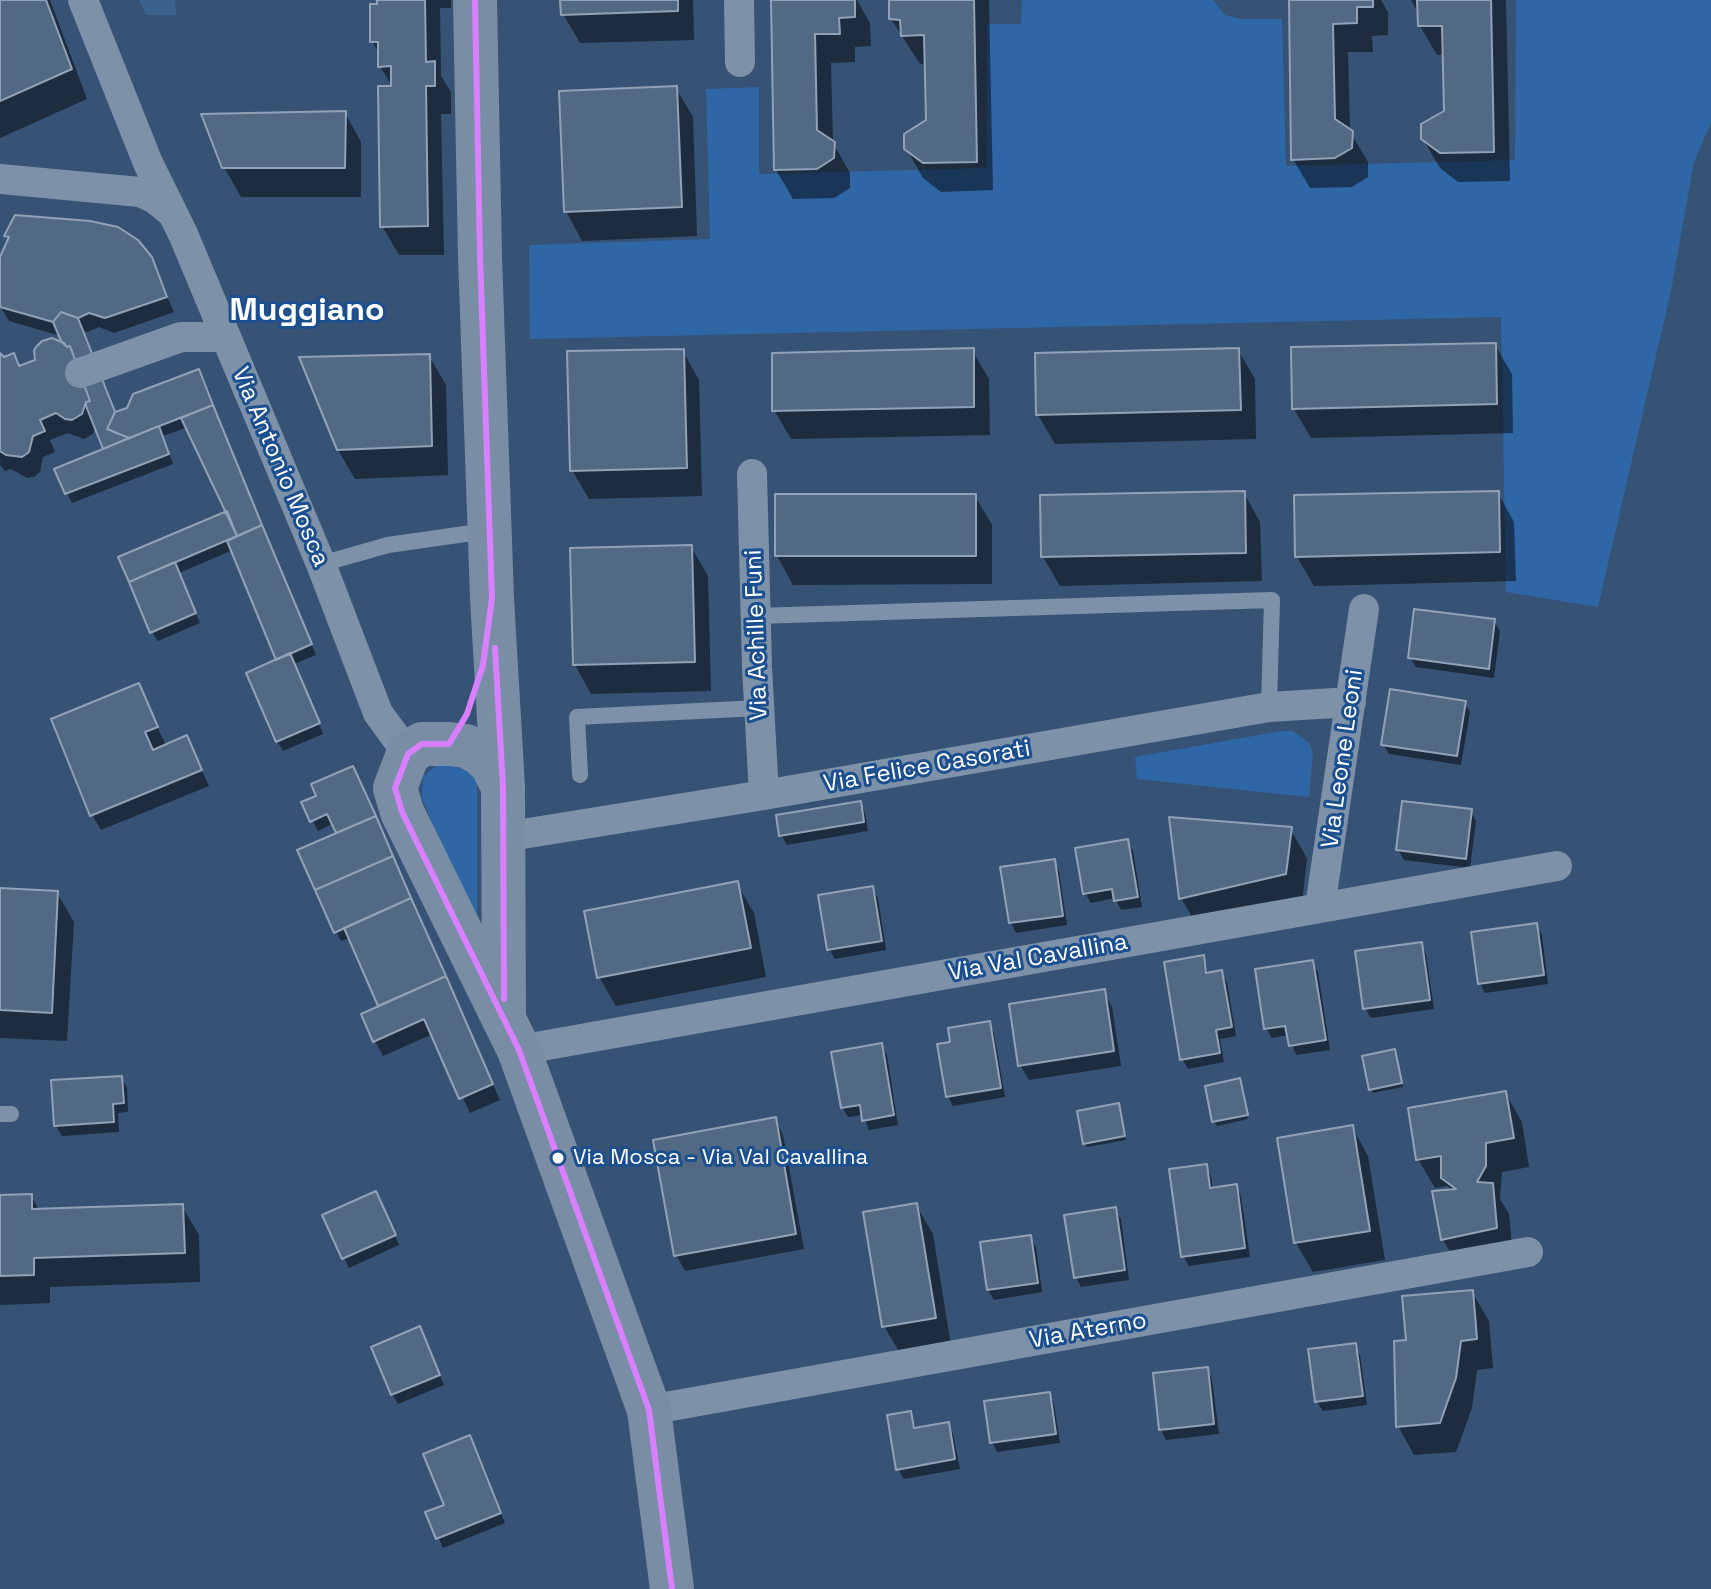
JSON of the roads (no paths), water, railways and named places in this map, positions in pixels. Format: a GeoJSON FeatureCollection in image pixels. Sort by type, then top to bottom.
{"type":"FeatureCollection","features":[{"type":"Feature","properties":{"kind":"street","name":"Via Antonio Mosca"},"geometry":{"type":"LineString","coordinates":[[83,0],[148,163],[183,234],[321,564],[378,713],[429,749]]}},
{"type":"Feature","properties":{"kind":"street"},"geometry":{"type":"LineString","coordinates":[[475,0],[492,598],[512,1034]]}},
{"type":"Feature","properties":{"kind":"street"},"geometry":{"type":"LineString","coordinates":[[739,0],[740,62]]}},
{"type":"Feature","properties":{"kind":"street"},"geometry":{"type":"LineString","coordinates":[[0,179],[140,192],[170,211]]}},
{"type":"Feature","properties":{"kind":"street"},"geometry":{"type":"LineString","coordinates":[[80,373],[181,337],[226,337]]}},
{"type":"Feature","properties":{"kind":"street","name":"Via Achille Funi"},"geometry":{"type":"LineString","coordinates":[[752,474],[764,795]]}},
{"type":"Feature","properties":{"kind":"street"},"geometry":{"type":"LineString","coordinates":[[492,598],[483,665],[467,714],[429,749],[395,788],[402,812],[512,1034],[649,1410],[672,1589]]}},
{"type":"Feature","properties":{"kind":"street","name":"Via Leone Leoni"},"geometry":{"type":"LineString","coordinates":[[1320,907],[1364,609]]}},
{"type":"Feature","properties":{"kind":"street","name":"Via Felice Casorati"},"geometry":{"type":"LineString","coordinates":[[504,837],[1269,707],[1351,702]]}},
{"type":"Feature","properties":{"kind":"street"},"geometry":{"type":"LineString","coordinates":[[429,749],[466,746],[480,753],[492,765],[503,787]]}},
{"type":"Feature","properties":{"kind":"street","name":"Via Val Cavallina"},"geometry":{"type":"LineString","coordinates":[[512,1034],[1320,907],[1557,866]]}},
{"type":"Feature","properties":{"kind":"street","name":"Via Aterno"},"geometry":{"type":"LineString","coordinates":[[649,1410],[1528,1252]]}},
{"type":"Feature","properties":{"kind":"lane"},"geometry":{"type":"LineString","coordinates":[[321,564],[388,545],[492,530]]}},
{"type":"Feature","properties":{"kind":"lane"},"geometry":{"type":"LineString","coordinates":[[756,616],[1272,600],[1269,707]]}},
{"type":"Feature","properties":{"kind":"lane"},"geometry":{"type":"LineString","coordinates":[[580,775],[577,717],[759,708]]}},
{"type":"Feature","properties":{"kind":"place","name":"Via Mosca - Via Val Cavallina"},"geometry":{"type":"Point","coordinates":[558,1158]}},
{"type":"Feature","properties":{"kind":"district","name":"Muggiano"},"geometry":{"type":"Point","coordinates":[307,311]}}]}
